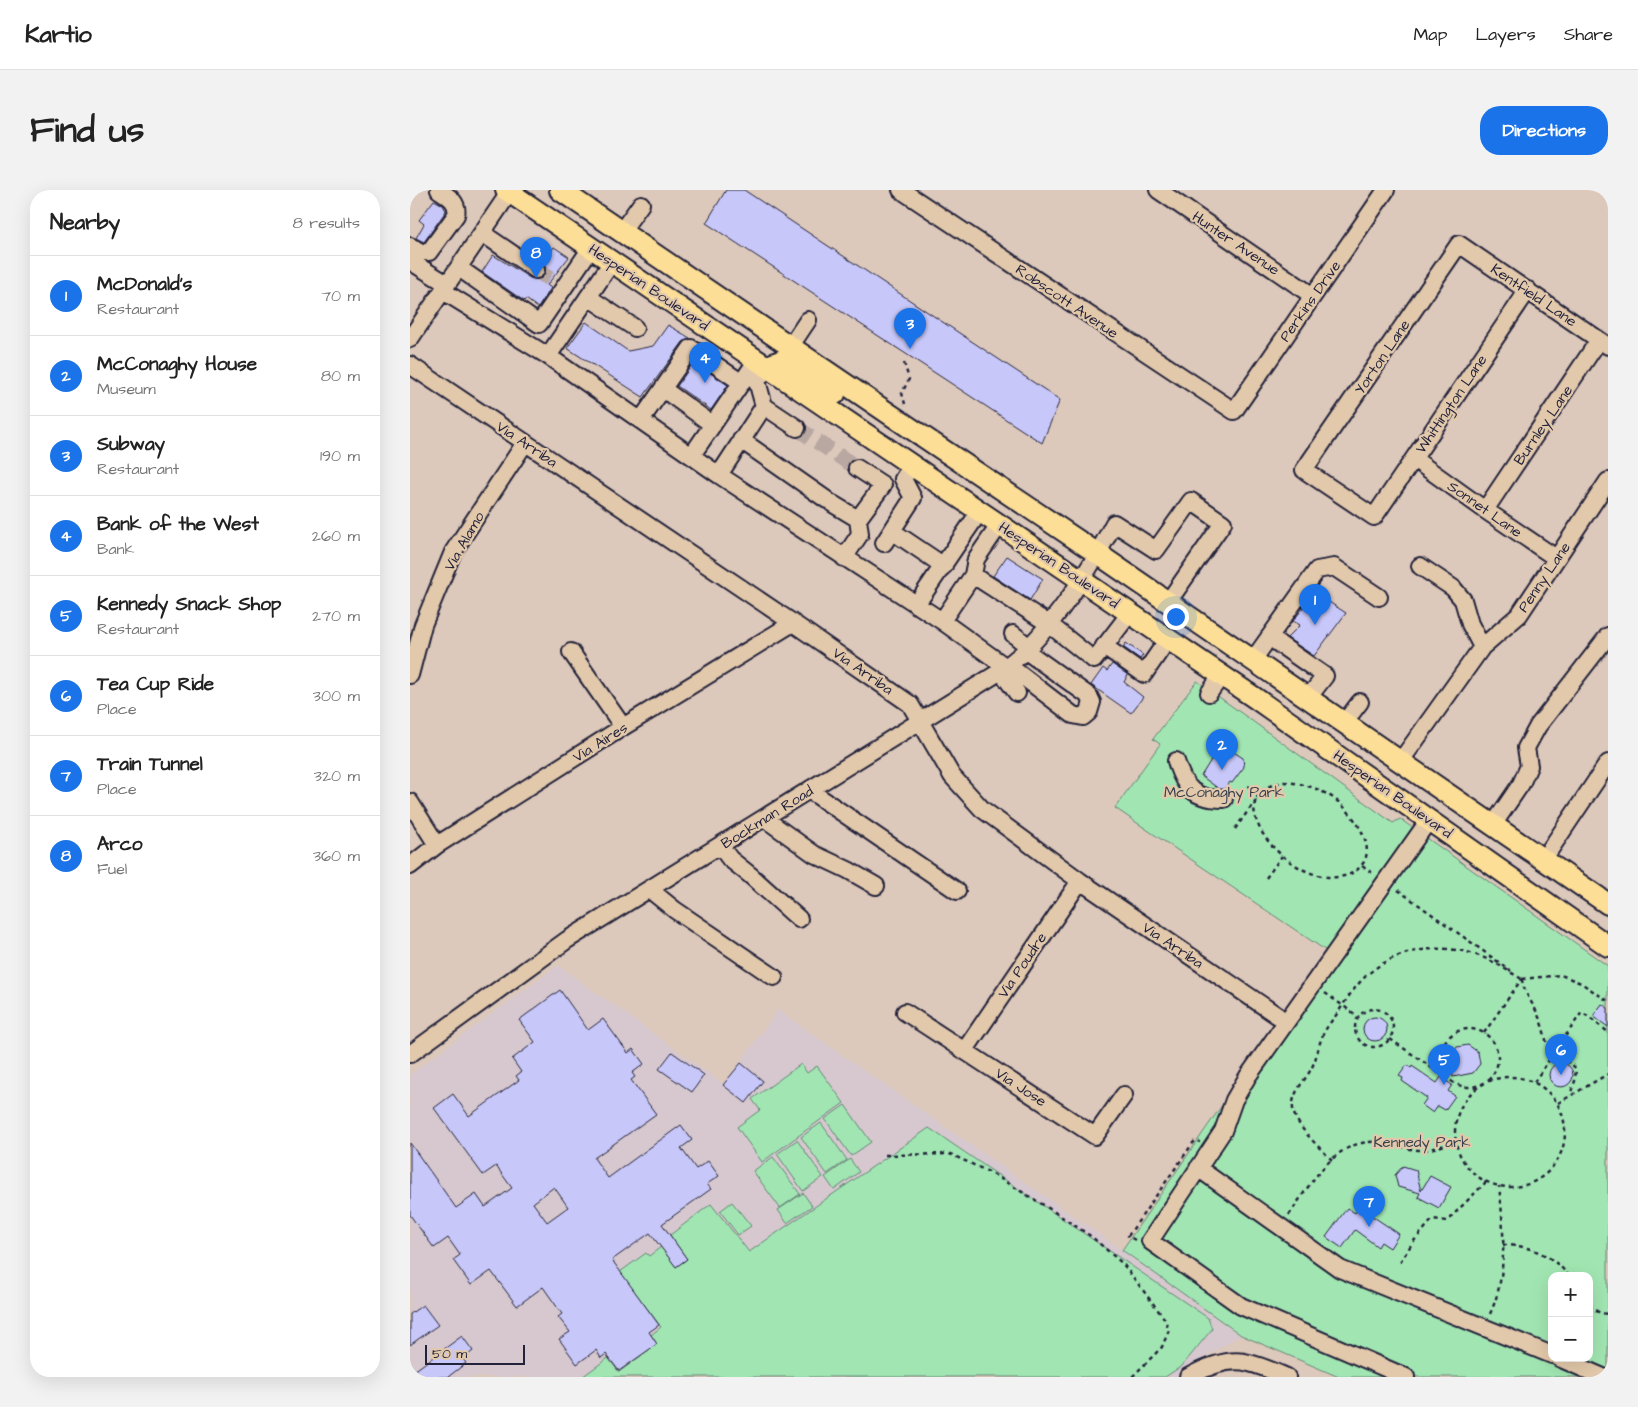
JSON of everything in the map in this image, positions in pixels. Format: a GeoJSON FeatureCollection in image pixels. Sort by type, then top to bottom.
{"type":"FeatureCollection","features":[{"type":"Feature","properties":{"kind":"main road","name":"Hesperian Boulevard"},"geometry":{"type":"LineString","coordinates":[[560,190],[911,430],[1098,554],[1608,904]]}},
{"type":"Feature","properties":{"kind":"main road","name":"Hesperian Boulevard"},"geometry":{"type":"LineString","coordinates":[[509,191],[1289,721],[1608,946]]}},
{"type":"Feature","properties":{"kind":"main road"},"geometry":{"type":"LineString","coordinates":[[680,308],[714,315],[767,351],[790,347]]}},
{"type":"Feature","properties":{"kind":"main road"},"geometry":{"type":"LineString","coordinates":[[762,363],[783,360],[853,405],[888,414]]}},
{"type":"Feature","properties":{"kind":"main road"},"geometry":{"type":"LineString","coordinates":[[1289,721],[1317,730],[1344,723]]}},
{"type":"Feature","properties":{"kind":"street"},"geometry":{"type":"LineString","coordinates":[[410,246],[421,252],[429,252],[456,215],[456,204],[439,190]]}},
{"type":"Feature","properties":{"kind":"street","name":"Robscott Avenue"},"geometry":{"type":"LineString","coordinates":[[901,190],[1234,412]]}},
{"type":"Feature","properties":{"kind":"street","name":"Hunter Avenue"},"geometry":{"type":"LineString","coordinates":[[1158,190],[1314,296]]}},
{"type":"Feature","properties":{"kind":"street","name":"Perkins Drive"},"geometry":{"type":"LineString","coordinates":[[1234,412],[1386,190]]}},
{"type":"Feature","properties":{"kind":"street"},"geometry":{"type":"LineString","coordinates":[[410,339],[509,191]]}},
{"type":"Feature","properties":{"kind":"street"},"geometry":{"type":"LineString","coordinates":[[621,232],[640,204]]}},
{"type":"Feature","properties":{"kind":"street"},"geometry":{"type":"LineString","coordinates":[[482,233],[536,270]]}},
{"type":"Feature","properties":{"kind":"street","name":"Kentfield Lane"},"geometry":{"type":"LineString","coordinates":[[1459,244],[1604,343]]}},
{"type":"Feature","properties":{"kind":"street","name":"Yorton Lane"},"geometry":{"type":"LineString","coordinates":[[1374,517],[1304,470],[1459,244]]}},
{"type":"Feature","properties":{"kind":"street"},"geometry":{"type":"LineString","coordinates":[[458,268],[539,324],[557,284],[591,248]]}},
{"type":"Feature","properties":{"kind":"street"},"geometry":{"type":"LineString","coordinates":[[410,261],[445,288],[548,356],[719,475],[942,621],[1073,715],[1083,716],[1089,712],[1092,702],[1089,696],[1028,649],[1013,634]]}},
{"type":"Feature","properties":{"kind":"street"},"geometry":{"type":"LineString","coordinates":[[548,356],[612,262]]}},
{"type":"Feature","properties":{"kind":"street","name":"Whittington Lane"},"geometry":{"type":"LineString","coordinates":[[1374,517],[1528,290]]}},
{"type":"Feature","properties":{"kind":"street"},"geometry":{"type":"LineString","coordinates":[[588,297],[635,328]]}},
{"type":"Feature","properties":{"kind":"street"},"geometry":{"type":"LineString","coordinates":[[790,347],[808,320]]}},
{"type":"Feature","properties":{"kind":"street"},"geometry":{"type":"LineString","coordinates":[[641,420],[691,348],[708,327]]}},
{"type":"Feature","properties":{"kind":"street","name":"Burnley Lane"},"geometry":{"type":"LineString","coordinates":[[1485,510],[1604,343]]}},
{"type":"Feature","properties":{"kind":"street"},"geometry":{"type":"LineString","coordinates":[[691,348],[742,382]]}},
{"type":"Feature","properties":{"kind":"street"},"geometry":{"type":"LineString","coordinates":[[692,455],[742,382],[762,363]]}},
{"type":"Feature","properties":{"kind":"street"},"geometry":{"type":"LineString","coordinates":[[762,363],[757,380],[764,406],[797,428]]}},
{"type":"Feature","properties":{"kind":"street","name":"Via Arriba"},"geometry":{"type":"LineString","coordinates":[[410,365],[910,704],[952,776],[982,809],[1080,881],[1278,1016]]}},
{"type":"Feature","properties":{"kind":"street"},"geometry":{"type":"LineString","coordinates":[[663,388],[713,425]]}},
{"type":"Feature","properties":{"kind":"street"},"geometry":{"type":"LineString","coordinates":[[719,475],[764,406]]}},
{"type":"Feature","properties":{"kind":"street"},"geometry":{"type":"LineString","coordinates":[[741,440],[858,520]]}},
{"type":"Feature","properties":{"kind":"street","name":"Via Alamo"},"geometry":{"type":"LineString","coordinates":[[410,675],[423,625],[453,552],[525,443]]}},
{"type":"Feature","properties":{"kind":"street","name":"Sonnet Lane"},"geometry":{"type":"LineString","coordinates":[[1414,459],[1556,558]]}},
{"type":"Feature","properties":{"kind":"street"},"geometry":{"type":"LineString","coordinates":[[912,465],[904,478],[914,498],[888,537],[944,566]]}},
{"type":"Feature","properties":{"kind":"street"},"geometry":{"type":"LineString","coordinates":[[844,558],[860,534],[858,520],[883,485],[857,468]]}},
{"type":"Feature","properties":{"kind":"street","name":"Penny Lane"},"geometry":{"type":"LineString","coordinates":[[1400,762],[1482,647],[1519,615],[1608,481]]}},
{"type":"Feature","properties":{"kind":"street","name":"Bockman Road"},"geometry":{"type":"LineString","coordinates":[[410,1054],[545,955],[1005,667],[1028,649],[1049,624],[1098,554],[1114,523],[1156,550],[1191,501],[1223,523],[1168,602]]}},
{"type":"Feature","properties":{"kind":"street"},"geometry":{"type":"LineString","coordinates":[[916,605],[980,510]]}},
{"type":"Feature","properties":{"kind":"street"},"geometry":{"type":"LineString","coordinates":[[942,621],[974,574],[976,559],[1000,524]]}},
{"type":"Feature","properties":{"kind":"street"},"geometry":{"type":"LineString","coordinates":[[1420,566],[1453,588],[1463,600],[1470,624],[1482,647]]}},
{"type":"Feature","properties":{"kind":"street"},"geometry":{"type":"LineString","coordinates":[[1253,660],[1317,570],[1334,567],[1379,597]]}},
{"type":"Feature","properties":{"kind":"street"},"geometry":{"type":"LineString","coordinates":[[974,574],[1049,624],[1094,660],[1130,612]]}},
{"type":"Feature","properties":{"kind":"street","name":"Via Aires"},"geometry":{"type":"LineString","coordinates":[[410,866],[437,845],[623,727],[793,623]]}},
{"type":"Feature","properties":{"kind":"street"},"geometry":{"type":"LineString","coordinates":[[1493,825],[1521,784],[1528,766],[1526,748],[1538,726],[1608,636]]}},
{"type":"Feature","properties":{"kind":"street"},"geometry":{"type":"LineString","coordinates":[[1269,637],[1325,676],[1308,698]]}},
{"type":"Feature","properties":{"kind":"street"},"geometry":{"type":"LineString","coordinates":[[1104,646],[1144,674],[1168,639]]}},
{"type":"Feature","properties":{"kind":"street"},"geometry":{"type":"LineString","coordinates":[[571,652],[623,727]]}},
{"type":"Feature","properties":{"kind":"street"},"geometry":{"type":"LineString","coordinates":[[1005,667],[1017,693]]}},
{"type":"Feature","properties":{"kind":"street"},"geometry":{"type":"LineString","coordinates":[[1209,693],[1222,675]]}},
{"type":"Feature","properties":{"kind":"street"},"geometry":{"type":"LineString","coordinates":[[1344,723],[1360,702]]}},
{"type":"Feature","properties":{"kind":"street"},"geometry":{"type":"LineString","coordinates":[[1176,761],[1183,782],[1190,789],[1198,795],[1213,799],[1224,799]]}},
{"type":"Feature","properties":{"kind":"street"},"geometry":{"type":"LineString","coordinates":[[1543,860],[1608,763]]}},
{"type":"Feature","properties":{"kind":"street"},"geometry":{"type":"LineString","coordinates":[[809,790],[957,891]]}},
{"type":"Feature","properties":{"kind":"street"},"geometry":{"type":"LineString","coordinates":[[410,802],[437,845]]}},
{"type":"Feature","properties":{"kind":"street"},"geometry":{"type":"LineString","coordinates":[[764,818],[814,854],[876,886]]}},
{"type":"Feature","properties":{"kind":"street"},"geometry":{"type":"LineString","coordinates":[[1406,1377],[1241,1306],[1150,1241],[1198,1168],[1209,1147],[1223,1131],[1234,1100],[1248,1076],[1429,820]]}},
{"type":"Feature","properties":{"kind":"street"},"geometry":{"type":"LineString","coordinates":[[720,846],[730,859],[799,919]]}},
{"type":"Feature","properties":{"kind":"street","name":"Via Poudre"},"geometry":{"type":"LineString","coordinates":[[964,1050],[1080,881]]}},
{"type":"Feature","properties":{"kind":"street"},"geometry":{"type":"LineString","coordinates":[[649,890],[675,910],[774,977]]}},
{"type":"Feature","properties":{"kind":"street","name":"Via Jose"},"geometry":{"type":"LineString","coordinates":[[905,1012],[1096,1136],[1124,1095]]}},
{"type":"Feature","properties":{"kind":"street"},"geometry":{"type":"LineString","coordinates":[[1198,1168],[1340,1269],[1548,1353]]}},
{"type":"Feature","properties":{"kind":"street"},"geometry":{"type":"LineString","coordinates":[[1188,1377],[1209,1367],[1236,1361],[1249,1362],[1287,1377]]}},
{"type":"Feature","properties":{"kind":"street"},"geometry":{"type":"LineString","coordinates":[[1567,1362],[1595,1375]]}},
{"type":"Feature","properties":{"kind":"path"},"geometry":{"type":"LineString","coordinates":[[904,363],[909,379],[902,393],[911,430]]}},
{"type":"Feature","properties":{"kind":"path"},"geometry":{"type":"LineString","coordinates":[[1235,829],[1260,794],[1270,786],[1284,782],[1307,786],[1328,795],[1342,806],[1361,830],[1366,845],[1365,859],[1362,866],[1348,876],[1331,878],[1300,869],[1282,856],[1269,843],[1258,825],[1255,806],[1260,794]]}},
{"type":"Feature","properties":{"kind":"path"},"geometry":{"type":"LineString","coordinates":[[1248,786],[1260,794]]}},
{"type":"Feature","properties":{"kind":"path"},"geometry":{"type":"LineString","coordinates":[[1266,878],[1282,856]]}},
{"type":"Feature","properties":{"kind":"path"},"geometry":{"type":"LineString","coordinates":[[1362,866],[1378,877]]}},
{"type":"Feature","properties":{"kind":"path"},"geometry":{"type":"LineString","coordinates":[[1391,886],[1476,944],[1522,979]]}},
{"type":"Feature","properties":{"kind":"path"},"geometry":{"type":"LineString","coordinates":[[1332,1160],[1300,1125],[1293,1105],[1298,1088],[1313,1066],[1326,1029],[1358,984],[1378,966],[1402,955],[1422,950],[1456,950],[1489,960],[1522,979],[1561,975],[1581,983],[1608,1001]]}},
{"type":"Feature","properties":{"kind":"path"},"geometry":{"type":"LineString","coordinates":[[1484,1033],[1522,979]]}},
{"type":"Feature","properties":{"kind":"path"},"geometry":{"type":"LineString","coordinates":[[1522,979],[1522,986],[1540,1018],[1549,1061]]}},
{"type":"Feature","properties":{"kind":"path"},"geometry":{"type":"LineString","coordinates":[[1323,992],[1359,1018]]}},
{"type":"Feature","properties":{"kind":"path"},"geometry":{"type":"LineString","coordinates":[[1374,1009],[1385,1012],[1392,1022],[1393,1028],[1390,1039],[1379,1046],[1373,1047],[1361,1042],[1355,1030],[1359,1018],[1368,1010],[1374,1009]]}},
{"type":"Feature","properties":{"kind":"path"},"geometry":{"type":"LineString","coordinates":[[1534,1082],[1582,1012],[1608,1032]]}},
{"type":"Feature","properties":{"kind":"path"},"geometry":{"type":"LineString","coordinates":[[1390,1039],[1446,1077],[1453,1084],[1462,1087],[1472,1088],[1483,1085],[1495,1079],[1508,1077],[1522,1078],[1534,1082],[1558,1103],[1564,1118],[1565,1134],[1563,1149],[1555,1164],[1544,1175],[1530,1183],[1515,1186],[1499,1186],[1476,1175],[1460,1154],[1456,1142],[1456,1128],[1461,1109],[1472,1093],[1483,1085],[1490,1078],[1496,1070],[1498,1060],[1497,1050],[1493,1041],[1484,1033],[1468,1029],[1458,1030],[1450,1035],[1440,1051],[1439,1060],[1441,1069],[1446,1077]]}},
{"type":"Feature","properties":{"kind":"path"},"geometry":{"type":"LineString","coordinates":[[1549,1061],[1562,1059],[1570,1062],[1576,1069],[1575,1081],[1570,1095]]}},
{"type":"Feature","properties":{"kind":"path"},"geometry":{"type":"LineString","coordinates":[[1558,1103],[1608,1074]]}},
{"type":"Feature","properties":{"kind":"path"},"geometry":{"type":"LineString","coordinates":[[1150,1241],[1135,1240],[1128,1236],[1193,1143],[1195,1141],[1209,1147]]}},
{"type":"Feature","properties":{"kind":"path"},"geometry":{"type":"LineString","coordinates":[[1281,1227],[1312,1183],[1332,1160],[1342,1151],[1354,1145],[1364,1142],[1376,1142],[1421,1150],[1456,1142]]}},
{"type":"Feature","properties":{"kind":"path"},"geometry":{"type":"LineString","coordinates":[[885,1155],[950,1154],[991,1173],[1050,1209],[1092,1237],[1123,1264],[1164,1318],[1169,1330],[1162,1346],[1132,1377]]}},
{"type":"Feature","properties":{"kind":"path"},"geometry":{"type":"LineString","coordinates":[[1400,1262],[1413,1242],[1433,1219],[1447,1221],[1487,1181]]}},
{"type":"Feature","properties":{"kind":"path"},"geometry":{"type":"LineString","coordinates":[[1484,1327],[1498,1294],[1503,1245],[1499,1186]]}},
{"type":"Feature","properties":{"kind":"path"},"geometry":{"type":"LineString","coordinates":[[1503,1245],[1523,1246],[1539,1252],[1555,1262],[1565,1272]]}},
{"type":"Feature","properties":{"kind":"path"},"geometry":{"type":"LineString","coordinates":[[1593,1309],[1600,1313],[1608,1314]]}},
{"type":"Feature","properties":{"kind":"shaded area"},"geometry":{"type":"Polygon","coordinates":[[[558,965],[724,1084],[778,1010],[1122,1250],[1240,1335],[1175,1377],[410,1377],[410,1074],[558,965]]]}},
{"type":"Feature","properties":{"kind":"green space","name":"Kennedy Park"},"geometry":{"type":"Polygon","coordinates":[[[1197,681],[1393,823],[1400,819],[1608,966],[1608,1377],[1339,1377],[1241,1335],[1122,1250],[1328,952],[1115,808],[1160,744],[1153,739],[1197,681]]]}},
{"type":"Feature","properties":{"kind":"green space"},"geometry":{"type":"Polygon","coordinates":[[[801,1064],[807,1073],[817,1066],[844,1103],[762,1162],[737,1127],[760,1110],[752,1099],[801,1064]]]}},
{"type":"Feature","properties":{"kind":"green space"},"geometry":{"type":"Polygon","coordinates":[[[845,1105],[871,1142],[851,1156],[825,1119],[845,1105]]]}},
{"type":"Feature","properties":{"kind":"green space"},"geometry":{"type":"Polygon","coordinates":[[[821,1123],[847,1160],[827,1174],[801,1137],[821,1123]]]}},
{"type":"Feature","properties":{"kind":"green space"},"geometry":{"type":"Polygon","coordinates":[[[929,1128],[1208,1318],[1212,1329],[1182,1366],[1165,1377],[582,1377],[608,1358],[619,1372],[657,1344],[651,1335],[661,1327],[620,1272],[646,1253],[649,1256],[661,1247],[676,1267],[687,1259],[670,1235],[711,1204],[749,1252],[929,1128]]]}},
{"type":"Feature","properties":{"kind":"green space"},"geometry":{"type":"Polygon","coordinates":[[[797,1140],[823,1177],[803,1191],[777,1154],[797,1140]]]}},
{"type":"Feature","properties":{"kind":"green space"},"geometry":{"type":"Polygon","coordinates":[[[773,1157],[800,1194],[780,1208],[753,1171],[773,1157]]]}},
{"type":"Feature","properties":{"kind":"green space"},"geometry":{"type":"Polygon","coordinates":[[[850,1159],[859,1172],[834,1190],[825,1177],[850,1159]]]}},
{"type":"Feature","properties":{"kind":"green space"},"geometry":{"type":"Polygon","coordinates":[[[803,1193],[812,1206],[787,1223],[778,1210],[803,1193]]]}},
{"type":"Feature","properties":{"kind":"green space"},"geometry":{"type":"Polygon","coordinates":[[[732,1202],[751,1226],[738,1235],[720,1211],[732,1202]]]}},
{"type":"Feature","properties":{"kind":"building"},"geometry":{"type":"Polygon","coordinates":[[[726,190],[744,190],[1060,400],[1042,443],[706,223],[726,190]]]}},
{"type":"Feature","properties":{"kind":"building"},"geometry":{"type":"Polygon","coordinates":[[[434,200],[443,205],[446,211],[424,242],[416,238],[424,224],[419,220],[434,200]]]}},
{"type":"Feature","properties":{"kind":"building"},"geometry":{"type":"Polygon","coordinates":[[[554,247],[569,257],[547,285],[551,288],[538,308],[526,299],[524,301],[482,272],[493,255],[530,278],[540,279],[546,271],[542,262],[554,247]]]}},
{"type":"Feature","properties":{"kind":"building"},"geometry":{"type":"Polygon","coordinates":[[[586,322],[628,351],[653,346],[668,325],[690,338],[683,342],[643,397],[567,348],[586,322]]]}},
{"type":"Feature","properties":{"kind":"building"},"geometry":{"type":"Polygon","coordinates":[[[694,362],[728,385],[711,410],[677,386],[694,362]]]}},
{"type":"Feature","properties":{"kind":"building"},"geometry":{"type":"Polygon","coordinates":[[[1007,556],[1043,579],[1030,600],[993,576],[1007,556]]]}},
{"type":"Feature","properties":{"kind":"building"},"geometry":{"type":"Polygon","coordinates":[[[1315,593],[1346,613],[1314,656],[1287,638],[1300,625],[1293,621],[1315,593]]]}},
{"type":"Feature","properties":{"kind":"building"},"geometry":{"type":"Polygon","coordinates":[[[1126,643],[1143,655],[1140,659],[1123,647],[1126,643]]]}},
{"type":"Feature","properties":{"kind":"building"},"geometry":{"type":"Polygon","coordinates":[[[1112,664],[1128,675],[1124,682],[1143,697],[1131,713],[1091,685],[1103,668],[1107,671],[1112,664]]]}},
{"type":"Feature","properties":{"kind":"building"},"geometry":{"type":"Polygon","coordinates":[[[1221,744],[1243,758],[1244,767],[1225,789],[1219,789],[1201,776],[1221,744]]]}},
{"type":"Feature","properties":{"kind":"building"},"geometry":{"type":"Polygon","coordinates":[[[560,990],[588,1030],[603,1019],[628,1053],[633,1049],[644,1064],[632,1073],[635,1077],[631,1080],[656,1114],[594,1158],[608,1178],[681,1125],[692,1140],[681,1148],[696,1169],[708,1161],[719,1176],[707,1184],[711,1189],[662,1224],[687,1259],[676,1267],[650,1233],[612,1260],[659,1325],[649,1332],[657,1344],[619,1371],[606,1354],[601,1358],[596,1350],[577,1364],[559,1339],[570,1332],[558,1317],[562,1314],[543,1287],[517,1306],[491,1271],[471,1285],[453,1260],[460,1255],[448,1238],[434,1248],[410,1215],[410,1143],[456,1208],[476,1194],[485,1207],[512,1188],[496,1166],[483,1175],[434,1108],[453,1094],[469,1116],[519,1080],[516,1076],[521,1072],[512,1059],[535,1042],[519,1020],[560,990]],[[554,1187],[533,1203],[547,1222],[568,1207],[554,1187]]]}},
{"type":"Feature","properties":{"kind":"building"},"geometry":{"type":"Polygon","coordinates":[[[1602,1004],[1608,1008],[1608,1027],[1593,1016],[1602,1004]]]}},
{"type":"Feature","properties":{"kind":"building"},"geometry":{"type":"Polygon","coordinates":[[[1375,1017],[1383,1021],[1387,1029],[1383,1037],[1375,1041],[1367,1037],[1363,1029],[1367,1021],[1375,1017]]]}},
{"type":"Feature","properties":{"kind":"building"},"geometry":{"type":"Polygon","coordinates":[[[1468,1045],[1478,1052],[1480,1064],[1473,1073],[1453,1077],[1450,1057],[1457,1047],[1468,1045]]]}},
{"type":"Feature","properties":{"kind":"building"},"geometry":{"type":"Polygon","coordinates":[[[672,1052],[704,1075],[692,1092],[659,1069],[672,1052]]]}},
{"type":"Feature","properties":{"kind":"building"},"geometry":{"type":"Polygon","coordinates":[[[741,1063],[763,1081],[746,1103],[723,1085],[741,1063]]]}},
{"type":"Feature","properties":{"kind":"building"},"geometry":{"type":"Polygon","coordinates":[[[1561,1063],[1569,1067],[1573,1075],[1569,1083],[1561,1087],[1553,1083],[1549,1075],[1553,1067],[1561,1063]]]}},
{"type":"Feature","properties":{"kind":"building"},"geometry":{"type":"Polygon","coordinates":[[[1407,1065],[1411,1068],[1412,1066],[1437,1083],[1441,1077],[1452,1085],[1448,1091],[1455,1096],[1445,1110],[1438,1106],[1433,1113],[1422,1105],[1427,1098],[1402,1081],[1403,1078],[1399,1076],[1407,1065]]]}},
{"type":"Feature","properties":{"kind":"building"},"geometry":{"type":"Polygon","coordinates":[[[1403,1166],[1416,1170],[1421,1191],[1430,1176],[1451,1187],[1439,1208],[1418,1197],[1420,1193],[1398,1187],[1395,1175],[1403,1166]]]}},
{"type":"Feature","properties":{"kind":"building"},"geometry":{"type":"Polygon","coordinates":[[[1359,1207],[1399,1234],[1390,1248],[1381,1242],[1378,1247],[1355,1230],[1342,1248],[1326,1237],[1347,1208],[1355,1213],[1359,1207]]]}},
{"type":"Feature","properties":{"kind":"building"},"geometry":{"type":"Polygon","coordinates":[[[423,1305],[438,1325],[410,1345],[410,1314],[423,1305]]]}},
{"type":"Feature","properties":{"kind":"building"},"geometry":{"type":"Polygon","coordinates":[[[462,1336],[473,1351],[463,1359],[466,1363],[448,1377],[410,1377],[410,1374],[462,1336]]]}},
{"type":"Feature","properties":{"kind":"tunnel"},"geometry":{"type":"LineString","coordinates":[[536,270],[551,280]]}},
{"type":"Feature","properties":{"kind":"tunnel"},"geometry":{"type":"LineString","coordinates":[[797,428],[857,468]]}},
{"type":"Feature","properties":{"kind":"place","name":"Arco"},"geometry":{"type":"Point","coordinates":[536,278]}},
{"type":"Feature","properties":{"kind":"place","name":"Subway"},"geometry":{"type":"Point","coordinates":[910,349]}},
{"type":"Feature","properties":{"kind":"place","name":"Bank of the West"},"geometry":{"type":"Point","coordinates":[705,383]}},
{"type":"Feature","properties":{"kind":"place","name":"McDonald's"},"geometry":{"type":"Point","coordinates":[1315,625]}},
{"type":"Feature","properties":{"kind":"place","name":"McConaghy House"},"geometry":{"type":"Point","coordinates":[1222,770]}},
{"type":"Feature","properties":{"kind":"place","name":"Tea Cup Ride"},"geometry":{"type":"Point","coordinates":[1561,1075]}},
{"type":"Feature","properties":{"kind":"place","name":"Kennedy Snack Shop"},"geometry":{"type":"Point","coordinates":[1444,1085]}},
{"type":"Feature","properties":{"kind":"place","name":"Train Tunnel"},"geometry":{"type":"Point","coordinates":[1369,1227]}},
{"type":"Feature","properties":{"kind":"park label","name":"McConaghy Park"},"geometry":{"type":"Point","coordinates":[1224,792]}}]}
